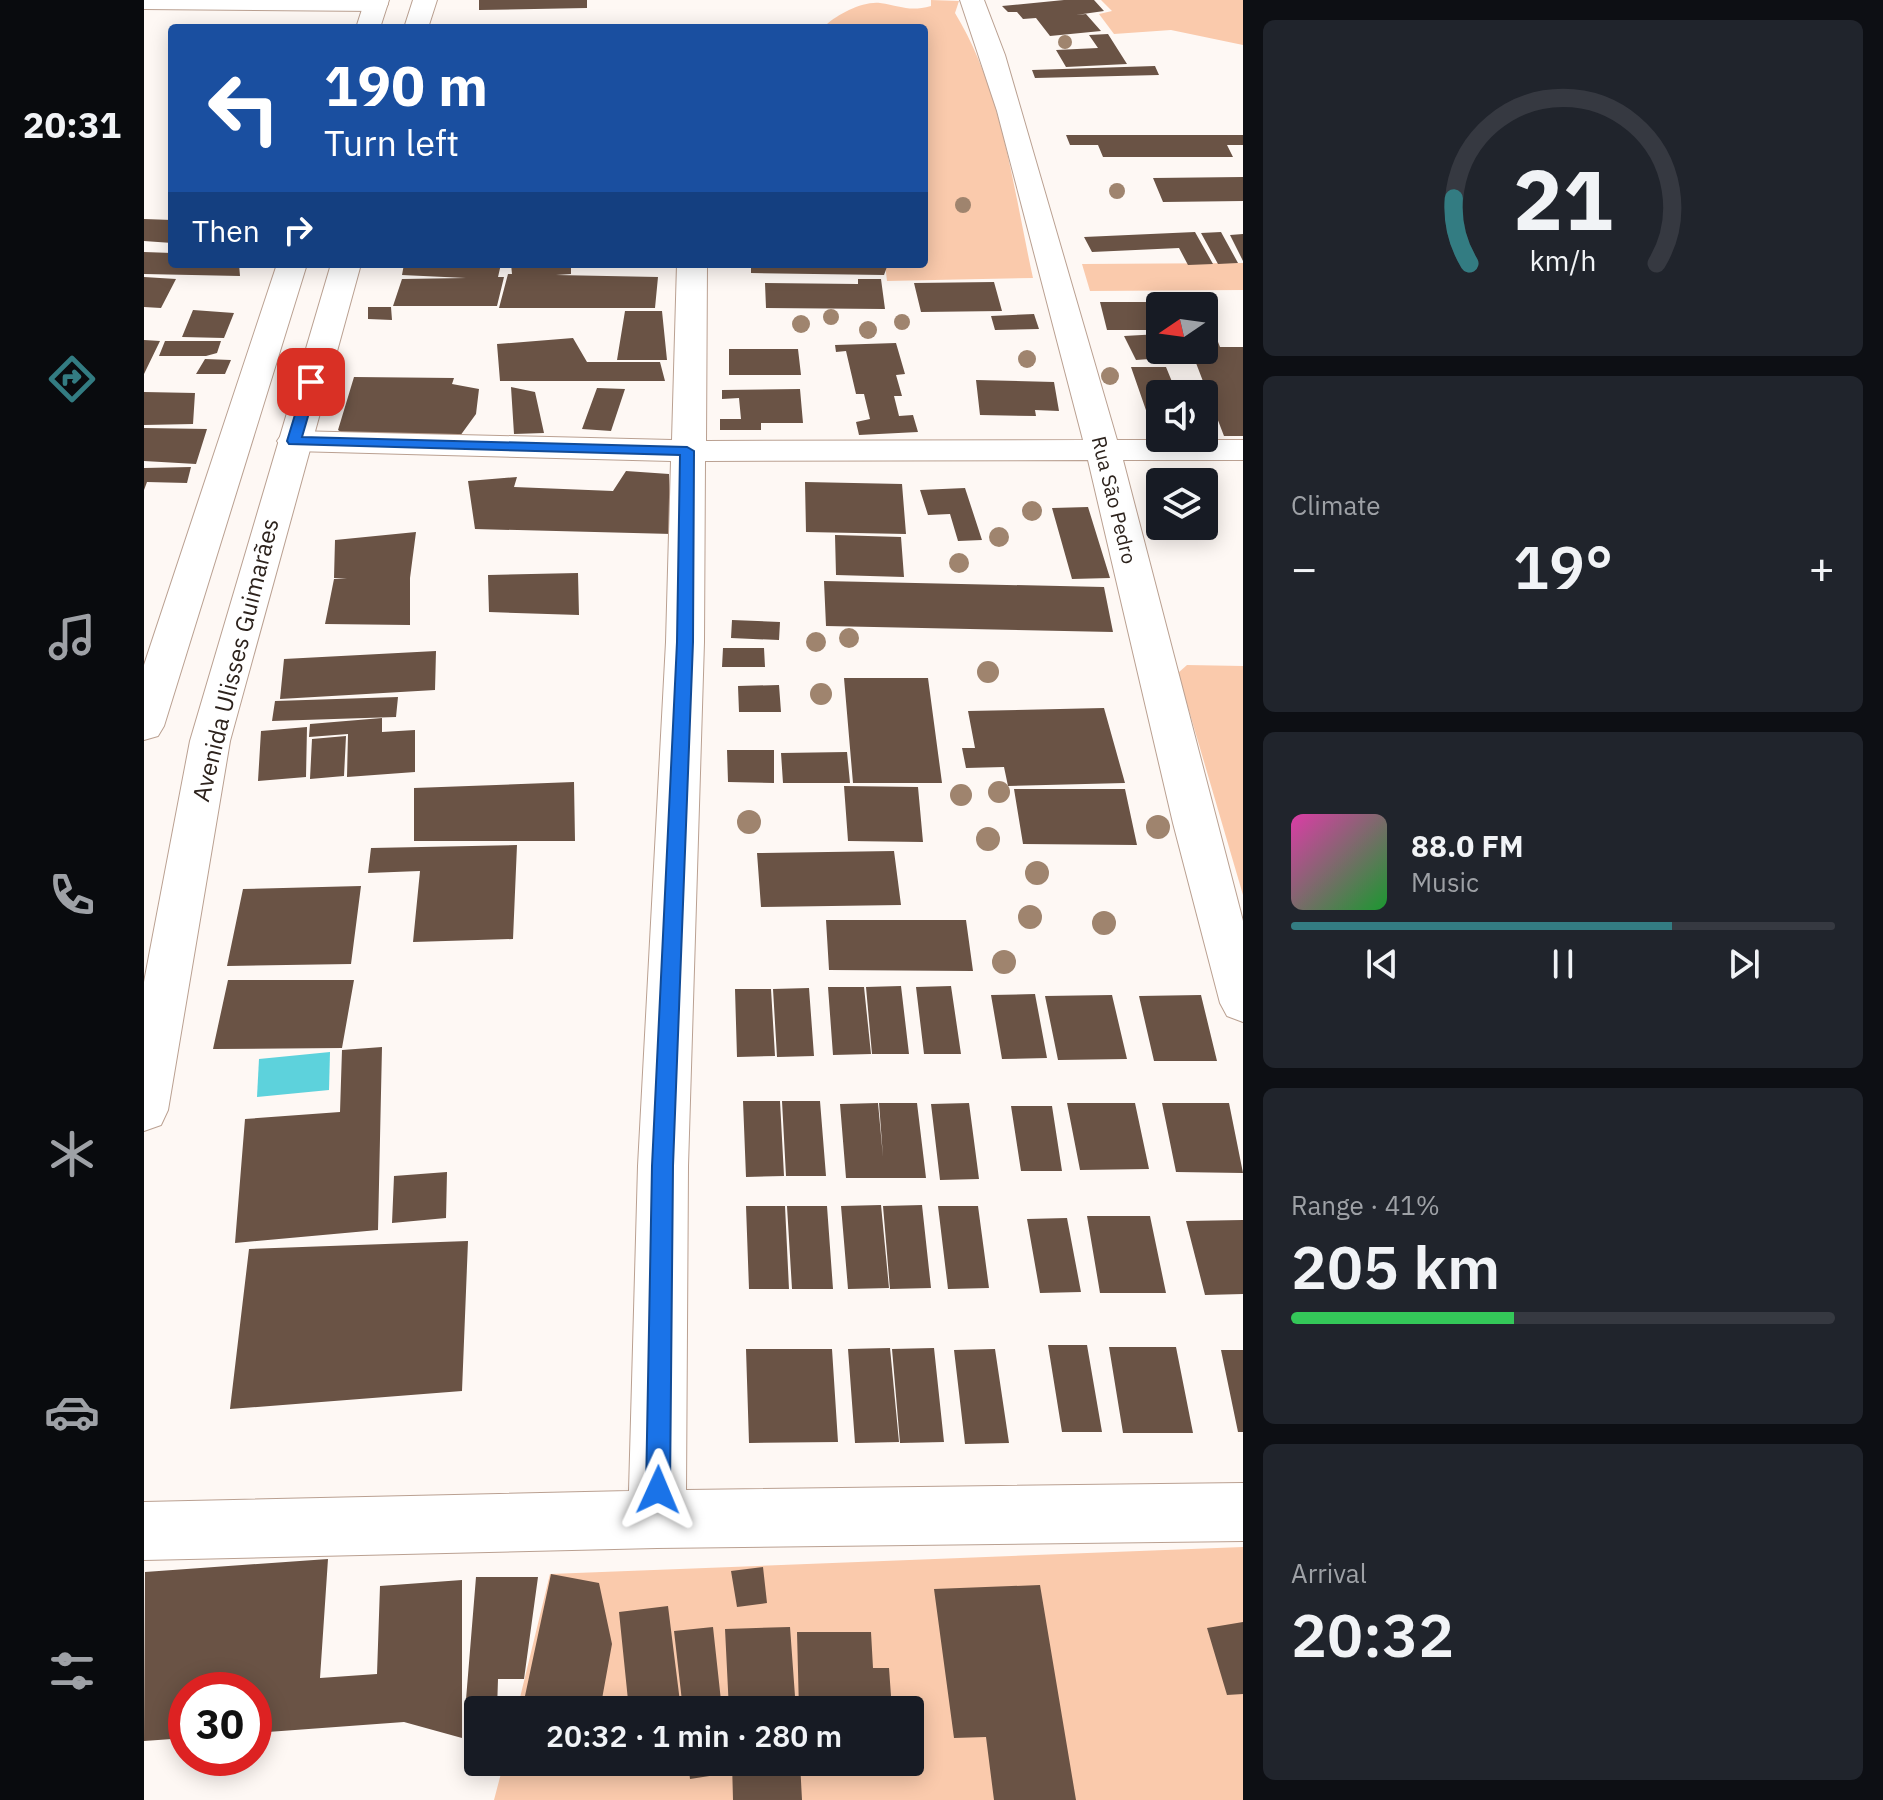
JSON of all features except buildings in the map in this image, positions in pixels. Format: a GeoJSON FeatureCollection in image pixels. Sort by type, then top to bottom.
{"type":"FeatureCollection","features":[{"type":"Feature","properties":{"kind":"street"},"geometry":{"type":"LineString","coordinates":[[417,24],[425,0]]}},
{"type":"Feature","properties":{"kind":"street","name":"Rua São Pedro"},"geometry":{"type":"LineString","coordinates":[[972,0],[999,67],[1084,394],[1103,450],[1194,823],[1243,1003]]}},
{"type":"Feature","properties":{"kind":"street"},"geometry":{"type":"LineString","coordinates":[[144,2],[377,2],[369,24]]}},
{"type":"Feature","properties":{"kind":"street"},"geometry":{"type":"LineString","coordinates":[[145,713],[291,268]]}},
{"type":"Feature","properties":{"kind":"street","name":"Avenida Ulisses Guimarães"},"geometry":{"type":"LineString","coordinates":[[144,1110],[210,741],[345,268]]}},
{"type":"Feature","properties":{"kind":"street"},"geometry":{"type":"LineString","coordinates":[[657,1519],[663,1166],[685,642],[692,268]]}},
{"type":"Feature","properties":{"kind":"street"},"geometry":{"type":"LineString","coordinates":[[294,441],[687,451],[1243,450]]}},
{"type":"Feature","properties":{"kind":"street"},"geometry":{"type":"LineString","coordinates":[[144,1531],[657,1519],[1243,1512]]}},
{"type":"Feature","properties":{"kind":"shaded area"},"geometry":{"type":"Polygon","coordinates":[[[931,0],[959,1],[955,13],[985,75],[996,108],[1033,278],[887,281],[885,268],[928,268],[928,24],[828,24],[866,4],[880,3],[905,8],[931,6],[931,0]]]}},
{"type":"Feature","properties":{"kind":"shaded area"},"geometry":{"type":"Polygon","coordinates":[[[1101,0],[1243,0],[1243,45],[1171,30],[1114,34],[1099,14],[1112,11],[1101,0]]]}},
{"type":"Feature","properties":{"kind":"shaded area"},"geometry":{"type":"Polygon","coordinates":[[[1243,263],[1243,290],[1090,291],[1082,264],[1243,263]]]}},
{"type":"Feature","properties":{"kind":"shaded area"},"geometry":{"type":"Polygon","coordinates":[[[1187,665],[1243,666],[1243,895],[1178,673],[1187,665]]]}},
{"type":"Feature","properties":{"kind":"shaded area"},"geometry":{"type":"Polygon","coordinates":[[[1243,1547],[1243,1800],[494,1800],[500,1776],[924,1776],[924,1696],[520,1696],[550,1574],[1243,1547]]]}},
{"type":"Feature","properties":{"kind":"water"},"geometry":{"type":"Polygon","coordinates":[[[330,1052],[329,1090],[257,1097],[259,1059],[330,1052]]]}},
{"type":"Feature","properties":{"kind":"route"},"geometry":{"type":"LineString","coordinates":[[311,382],[294,441],[687,451],[685,642],[663,1166],[658,1490]]}}]}
